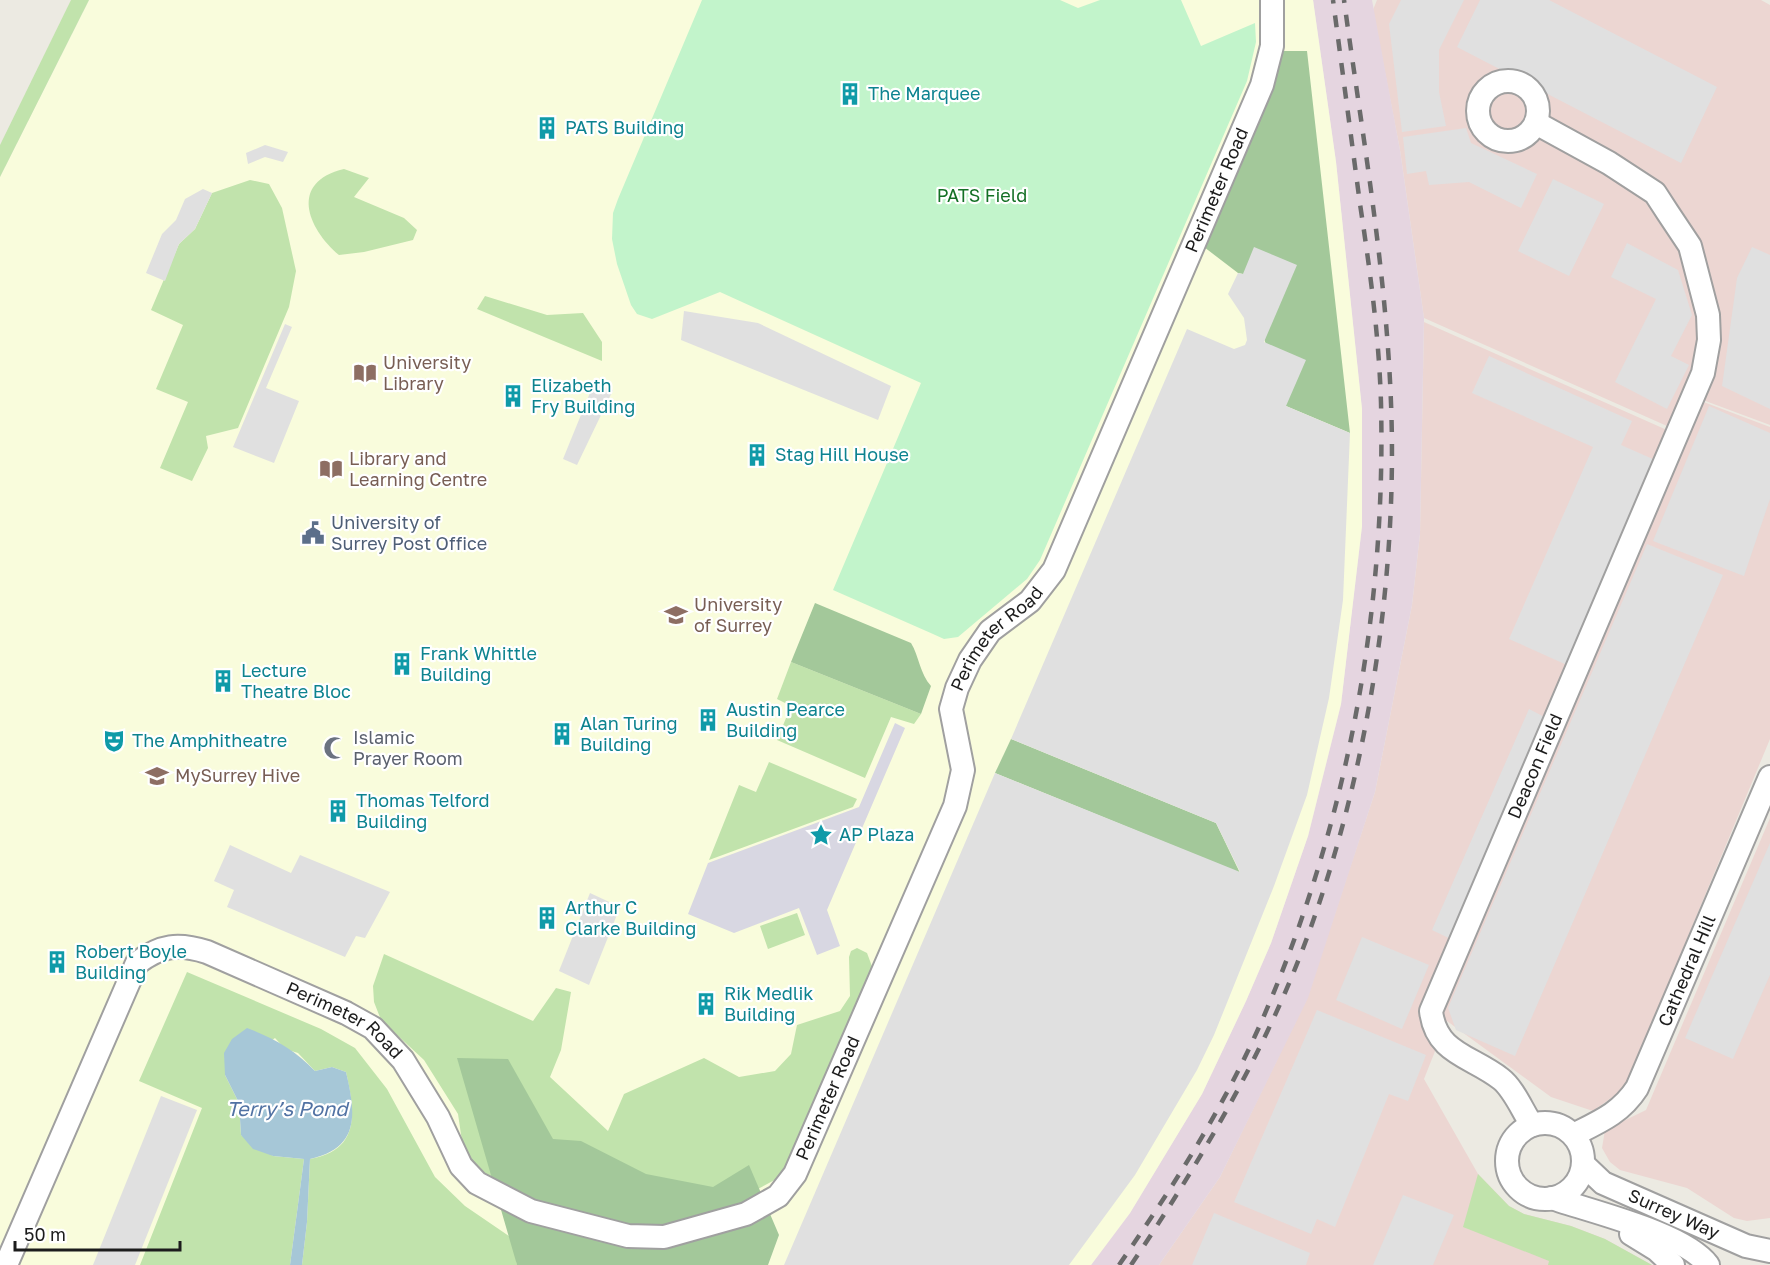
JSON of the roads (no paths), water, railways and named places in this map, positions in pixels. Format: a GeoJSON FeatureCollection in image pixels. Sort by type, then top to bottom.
{"type":"FeatureCollection","features":[{"type":"Feature","properties":{"kind":"street","name":"Perimeter Road"},"geometry":{"type":"LineString","coordinates":[[6,1265],[137,963],[151,952],[172,945],[187,946],[207,952],[346,1013],[373,1028],[403,1060],[438,1117],[460,1166],[477,1183],[525,1208],[609,1233],[653,1238],[731,1220],[778,1196],[795,1174],[955,806],[963,770],[951,709],[957,688],[970,660],[990,631],[1030,601],[1054,570],[1262,85],[1272,46],[1272,0]]}},
{"type":"Feature","properties":{"kind":"street","name":"Deacon Field"},"geometry":{"type":"LineString","coordinates":[[1532,1125],[1503,1080],[1444,1044],[1433,1028],[1431,1011],[1703,373],[1709,340],[1708,315],[1690,246],[1655,193],[1609,162],[1536,123]]}},
{"type":"Feature","properties":{"kind":"street","name":"Cathedral Hill"},"geometry":{"type":"LineString","coordinates":[[1574,1135],[1627,1104],[1637,1088],[1770,777]]}},
{"type":"Feature","properties":{"kind":"street"},"geometry":{"type":"LineString","coordinates":[[1554,1124],[1574,1135],[1583,1153],[1581,1173],[1570,1190],[1552,1198],[1540,1199],[1523,1191],[1511,1177],[1508,1165],[1513,1141],[1532,1125],[1554,1124]]}},
{"type":"Feature","properties":{"kind":"street","name":"Surrey Way"},"geometry":{"type":"LineString","coordinates":[[1583,1164],[1603,1183],[1746,1246],[1770,1251]]}},
{"type":"Feature","properties":{"kind":"street","name":"Surrey Way"},"geometry":{"type":"LineString","coordinates":[[1552,1198],[1686,1246],[1708,1265]]}},
{"type":"Feature","properties":{"kind":"street","name":"Surrey Way"},"geometry":{"type":"LineString","coordinates":[[1602,1216],[1657,1250],[1673,1265]]}},
{"type":"Feature","properties":{"kind":"water","name":"Terry’s Pond"},"geometry":{"type":"Polygon","coordinates":[[[247,1028],[283,1045],[315,1071],[332,1067],[346,1072],[352,1102],[350,1127],[346,1138],[338,1147],[310,1159],[302,1265],[290,1265],[304,1159],[273,1156],[253,1149],[241,1135],[239,1103],[225,1075],[224,1053],[232,1039],[247,1028]]]}},
{"type":"Feature","properties":{"kind":"railway"},"geometry":{"type":"LineString","coordinates":[[1119,1265],[1197,1145],[1232,1083],[1263,1018],[1318,870],[1339,794],[1355,717],[1368,639],[1376,561],[1381,482],[1381,403],[1374,303],[1333,0]]}},
{"type":"Feature","properties":{"kind":"railway"},"geometry":{"type":"LineString","coordinates":[[1131,1265],[1221,1120],[1268,1030],[1299,958],[1326,883],[1348,804],[1366,724],[1379,642],[1388,561],[1392,481],[1391,403],[1379,251],[1344,0]]}},
{"type":"Feature","properties":{"kind":"place","name":"The Marquee"},"geometry":{"type":"Point","coordinates":[850,94]}},
{"type":"Feature","properties":{"kind":"place","name":"PATS Building"},"geometry":{"type":"Point","coordinates":[547,128]}},
{"type":"Feature","properties":{"kind":"place","name":"University Library"},"geometry":{"type":"Point","coordinates":[365,373]}},
{"type":"Feature","properties":{"kind":"place","name":"Elizabeth Fry Building"},"geometry":{"type":"Point","coordinates":[513,396]}},
{"type":"Feature","properties":{"kind":"place","name":"Stag Hill House"},"geometry":{"type":"Point","coordinates":[757,455]}},
{"type":"Feature","properties":{"kind":"place","name":"Library and Learning Centre"},"geometry":{"type":"Point","coordinates":[331,469]}},
{"type":"Feature","properties":{"kind":"place","name":"University of Surrey Post Office"},"geometry":{"type":"Point","coordinates":[313,533]}},
{"type":"Feature","properties":{"kind":"place","name":"University of Surrey"},"geometry":{"type":"Point","coordinates":[676,615]}},
{"type":"Feature","properties":{"kind":"place","name":"Frank Whittle Building"},"geometry":{"type":"Point","coordinates":[402,664]}},
{"type":"Feature","properties":{"kind":"place","name":"Lecture Theatre Bloc"},"geometry":{"type":"Point","coordinates":[223,681]}},
{"type":"Feature","properties":{"kind":"place","name":"Austin Pearce Building"},"geometry":{"type":"Point","coordinates":[708,720]}},
{"type":"Feature","properties":{"kind":"place","name":"Alan Turing Building"},"geometry":{"type":"Point","coordinates":[562,734]}},
{"type":"Feature","properties":{"kind":"place","name":"The Amphitheatre"},"geometry":{"type":"Point","coordinates":[114,741]}},
{"type":"Feature","properties":{"kind":"place","name":"Islamic Prayer Room"},"geometry":{"type":"Point","coordinates":[335,748]}},
{"type":"Feature","properties":{"kind":"place","name":"MySurrey Hive"},"geometry":{"type":"Point","coordinates":[157,776]}},
{"type":"Feature","properties":{"kind":"place","name":"Thomas Telford Building"},"geometry":{"type":"Point","coordinates":[338,811]}},
{"type":"Feature","properties":{"kind":"place","name":"AP Plaza"},"geometry":{"type":"Point","coordinates":[821,835]}},
{"type":"Feature","properties":{"kind":"place","name":"Arthur C Clarke Building"},"geometry":{"type":"Point","coordinates":[547,918]}},
{"type":"Feature","properties":{"kind":"place","name":"Robert Boyle Building"},"geometry":{"type":"Point","coordinates":[57,962]}},
{"type":"Feature","properties":{"kind":"place","name":"Rik Medlik Building"},"geometry":{"type":"Point","coordinates":[706,1004]}},
{"type":"Feature","properties":{"kind":"park label","name":"PATS Field"},"geometry":{"type":"Point","coordinates":[982,196]}}]}
